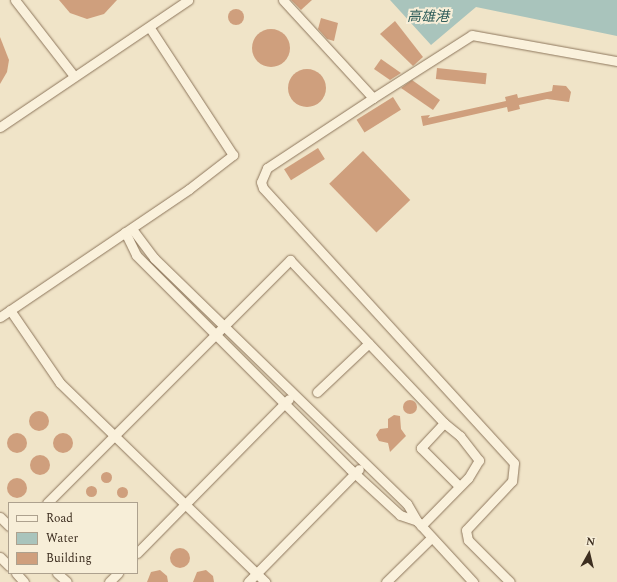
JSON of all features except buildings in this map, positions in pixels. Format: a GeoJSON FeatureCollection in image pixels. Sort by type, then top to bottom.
{"type":"FeatureCollection","features":[{"type":"Feature","properties":{"kind":"lane"},"geometry":{"type":"LineString","coordinates":[[15,0],[74,76]]}},
{"type":"Feature","properties":{"kind":"lane"},"geometry":{"type":"LineString","coordinates":[[0,127],[60,89],[74,76],[150,28],[188,0]]}},
{"type":"Feature","properties":{"kind":"lane"},"geometry":{"type":"LineString","coordinates":[[283,0],[373,98]]}},
{"type":"Feature","properties":{"kind":"lane"},"geometry":{"type":"LineString","coordinates":[[0,317],[128,231],[233,155],[150,28]]}},
{"type":"Feature","properties":{"kind":"lane"},"geometry":{"type":"LineString","coordinates":[[510,582],[468,540],[466,530],[512,481],[514,463],[263,188],[261,182],[267,168],[472,35],[617,61]]}},
{"type":"Feature","properties":{"kind":"lane"},"geometry":{"type":"LineString","coordinates":[[128,231],[223,324],[293,396],[407,504],[431,538],[473,582]]}},
{"type":"Feature","properties":{"kind":"lane"},"geometry":{"type":"LineString","coordinates":[[128,231],[136,255],[286,402],[355,474],[400,515],[419,523]]}},
{"type":"Feature","properties":{"kind":"lane"},"geometry":{"type":"LineString","coordinates":[[48,502],[223,324],[290,260],[444,423],[460,436],[479,460],[475,471],[419,523]]}},
{"type":"Feature","properties":{"kind":"lane"},"geometry":{"type":"LineString","coordinates":[[10,310],[60,383],[265,582]]}},
{"type":"Feature","properties":{"kind":"lane"},"geometry":{"type":"LineString","coordinates":[[317,392],[369,343]]}},
{"type":"Feature","properties":{"kind":"lane"},"geometry":{"type":"LineString","coordinates":[[138,552],[293,396]]}},
{"type":"Feature","properties":{"kind":"lane"},"geometry":{"type":"LineString","coordinates":[[444,423],[422,448],[458,486]]}},
{"type":"Feature","properties":{"kind":"lane"},"geometry":{"type":"LineString","coordinates":[[320,438],[329,429]]}},
{"type":"Feature","properties":{"kind":"lane"},"geometry":{"type":"LineString","coordinates":[[248,582],[364,464]]}},
{"type":"Feature","properties":{"kind":"lane"},"geometry":{"type":"LineString","coordinates":[[0,517],[8,525]]}},
{"type":"Feature","properties":{"kind":"lane"},"geometry":{"type":"LineString","coordinates":[[386,582],[431,538]]}},
{"type":"Feature","properties":{"kind":"lane"},"geometry":{"type":"LineString","coordinates":[[0,557],[8,565]]}},
{"type":"Feature","properties":{"kind":"lane"},"geometry":{"type":"LineString","coordinates":[[17,574],[24,582]]}},
{"type":"Feature","properties":{"kind":"lane"},"geometry":{"type":"LineString","coordinates":[[58,574],[67,582]]}},
{"type":"Feature","properties":{"kind":"lane"},"geometry":{"type":"LineString","coordinates":[[109,582],[117,574]]}},
{"type":"Feature","properties":{"kind":"water","name":"高雄港"},"geometry":{"type":"Polygon","coordinates":[[[390,0],[617,0],[617,36],[476,7],[431,45],[390,0]]]}}]}
